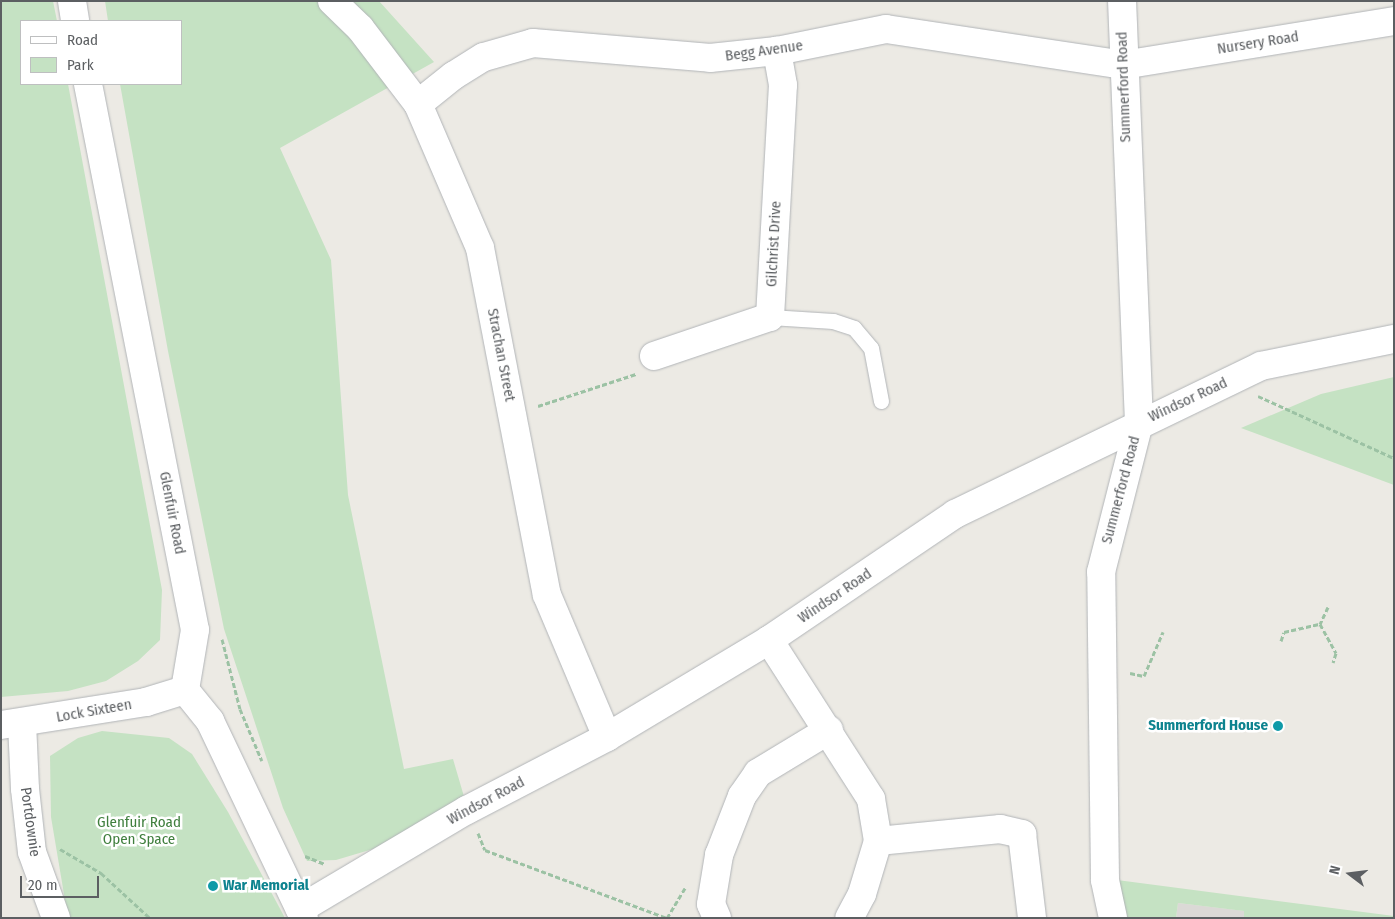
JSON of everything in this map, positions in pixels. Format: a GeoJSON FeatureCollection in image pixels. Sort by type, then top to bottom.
{"type":"FeatureCollection","features":[{"type":"Feature","properties":{"kind":"street"},"geometry":{"type":"LineString","coordinates":[[72,1],[75,20]]}},
{"type":"Feature","properties":{"kind":"street","name":"Strachan Street"},"geometry":{"type":"LineString","coordinates":[[332,1],[360,28],[418,104],[480,248],[547,595],[607,737]]}},
{"type":"Feature","properties":{"kind":"street","name":"Summerford Road"},"geometry":{"type":"LineString","coordinates":[[1113,918],[1105,880],[1101,572],[1139,422],[1123,65],[1122,1]]}},
{"type":"Feature","properties":{"kind":"street","name":"Nursery Road"},"geometry":{"type":"LineString","coordinates":[[1123,65],[1394,21]]}},
{"type":"Feature","properties":{"kind":"street","name":"Begg Avenue"},"geometry":{"type":"LineString","coordinates":[[418,104],[453,76],[484,57],[532,43],[710,58],[777,51],[886,29],[1123,65]]}},
{"type":"Feature","properties":{"kind":"street","name":"Gilchrist Drive"},"geometry":{"type":"LineString","coordinates":[[770,317],[783,85],[777,51]]}},
{"type":"Feature","properties":{"kind":"street","name":"Glenfuir Road"},"geometry":{"type":"LineString","coordinates":[[88,85],[195,630],[185,690]]}},
{"type":"Feature","properties":{"kind":"street"},"geometry":{"type":"LineString","coordinates":[[654,356],[770,317]]}},
{"type":"Feature","properties":{"kind":"street","name":"Windsor Road"},"geometry":{"type":"LineString","coordinates":[[302,913],[467,810],[607,737],[769,640],[955,514],[1139,422],[1260,366],[1394,339]]}},
{"type":"Feature","properties":{"kind":"street"},"geometry":{"type":"LineString","coordinates":[[769,640],[829,730],[871,799],[878,841],[862,894],[849,918]]}},
{"type":"Feature","properties":{"kind":"street"},"geometry":{"type":"LineString","coordinates":[[185,690],[210,722],[302,913]]}},
{"type":"Feature","properties":{"kind":"street","name":"Lock Sixteen"},"geometry":{"type":"LineString","coordinates":[[12,724],[146,702],[185,690]]}},
{"type":"Feature","properties":{"kind":"street","name":"Portdownie"},"geometry":{"type":"LineString","coordinates":[[12,724],[24,789],[32,852],[56,918]]}},
{"type":"Feature","properties":{"kind":"street"},"geometry":{"type":"LineString","coordinates":[[717,918],[711,904],[719,854],[742,796],[758,773],[829,730]]}},
{"type":"Feature","properties":{"kind":"street"},"geometry":{"type":"LineString","coordinates":[[878,841],[1000,829],[1022,834],[1032,918]]}},
{"type":"Feature","properties":{"kind":"lane"},"geometry":{"type":"LineString","coordinates":[[770,317],[833,321],[854,328],[870,348],[881,400]]}},
{"type":"Feature","properties":{"kind":"path"},"geometry":{"type":"LineString","coordinates":[[512,415],[635,375],[654,356]]}},
{"type":"Feature","properties":{"kind":"path"},"geometry":{"type":"LineString","coordinates":[[1228,381],[1283,410],[1394,458]]}},
{"type":"Feature","properties":{"kind":"path"},"geometry":{"type":"LineString","coordinates":[[1320,624],[1328,607]]}},
{"type":"Feature","properties":{"kind":"path"},"geometry":{"type":"LineString","coordinates":[[1281,641],[1284,632],[1320,624]]}},
{"type":"Feature","properties":{"kind":"path"},"geometry":{"type":"LineString","coordinates":[[1320,624],[1336,653],[1333,663]]}},
{"type":"Feature","properties":{"kind":"path"},"geometry":{"type":"LineString","coordinates":[[220,629],[240,709],[262,763]]}},
{"type":"Feature","properties":{"kind":"path"},"geometry":{"type":"LineString","coordinates":[[1102,667],[1144,676],[1163,632]]}},
{"type":"Feature","properties":{"kind":"path"},"geometry":{"type":"LineString","coordinates":[[467,810],[485,850],[667,918]]}},
{"type":"Feature","properties":{"kind":"path"},"geometry":{"type":"LineString","coordinates":[[30,840],[48,842],[101,873],[150,918]]}},
{"type":"Feature","properties":{"kind":"path"},"geometry":{"type":"LineString","coordinates":[[298,853],[327,865]]}},
{"type":"Feature","properties":{"kind":"shaded area"},"geometry":{"type":"Polygon","coordinates":[[[1178,903],[1245,911],[1244,918],[1176,918],[1178,903]]]}},
{"type":"Feature","properties":{"kind":"green space"},"geometry":{"type":"Polygon","coordinates":[[[1,1],[53,1],[57,20],[20,20],[20,85],[68,85],[162,590],[160,640],[138,661],[106,681],[68,691],[1,697],[1,1]]]}},
{"type":"Feature","properties":{"kind":"green space"},"geometry":{"type":"Polygon","coordinates":[[[105,1],[379,1],[434,62],[280,148],[331,260],[348,495],[404,769],[453,759],[465,800],[373,849],[336,860],[307,861],[283,808],[224,629],[168,351],[120,85],[182,85],[182,20],[108,20],[105,1]]]}},
{"type":"Feature","properties":{"kind":"green space"},"geometry":{"type":"Polygon","coordinates":[[[1394,377],[1394,485],[1241,428],[1321,394],[1394,377]]]}},
{"type":"Feature","properties":{"kind":"green space","name":"Glenfuir Road Open Space"},"geometry":{"type":"Polygon","coordinates":[[[102,731],[169,738],[192,754],[228,812],[285,918],[68,918],[51,817],[50,756],[78,738],[102,731]]]}},
{"type":"Feature","properties":{"kind":"green space"},"geometry":{"type":"Polygon","coordinates":[[[1117,880],[1394,916],[1394,918],[1244,918],[1244,911],[1178,903],[1176,918],[1113,918],[1117,880]]]}},
{"type":"Feature","properties":{"kind":"place","name":"Summerford House"},"geometry":{"type":"Point","coordinates":[1278,726]}},
{"type":"Feature","properties":{"kind":"place","name":"War Memorial"},"geometry":{"type":"Point","coordinates":[213,886]}}]}
